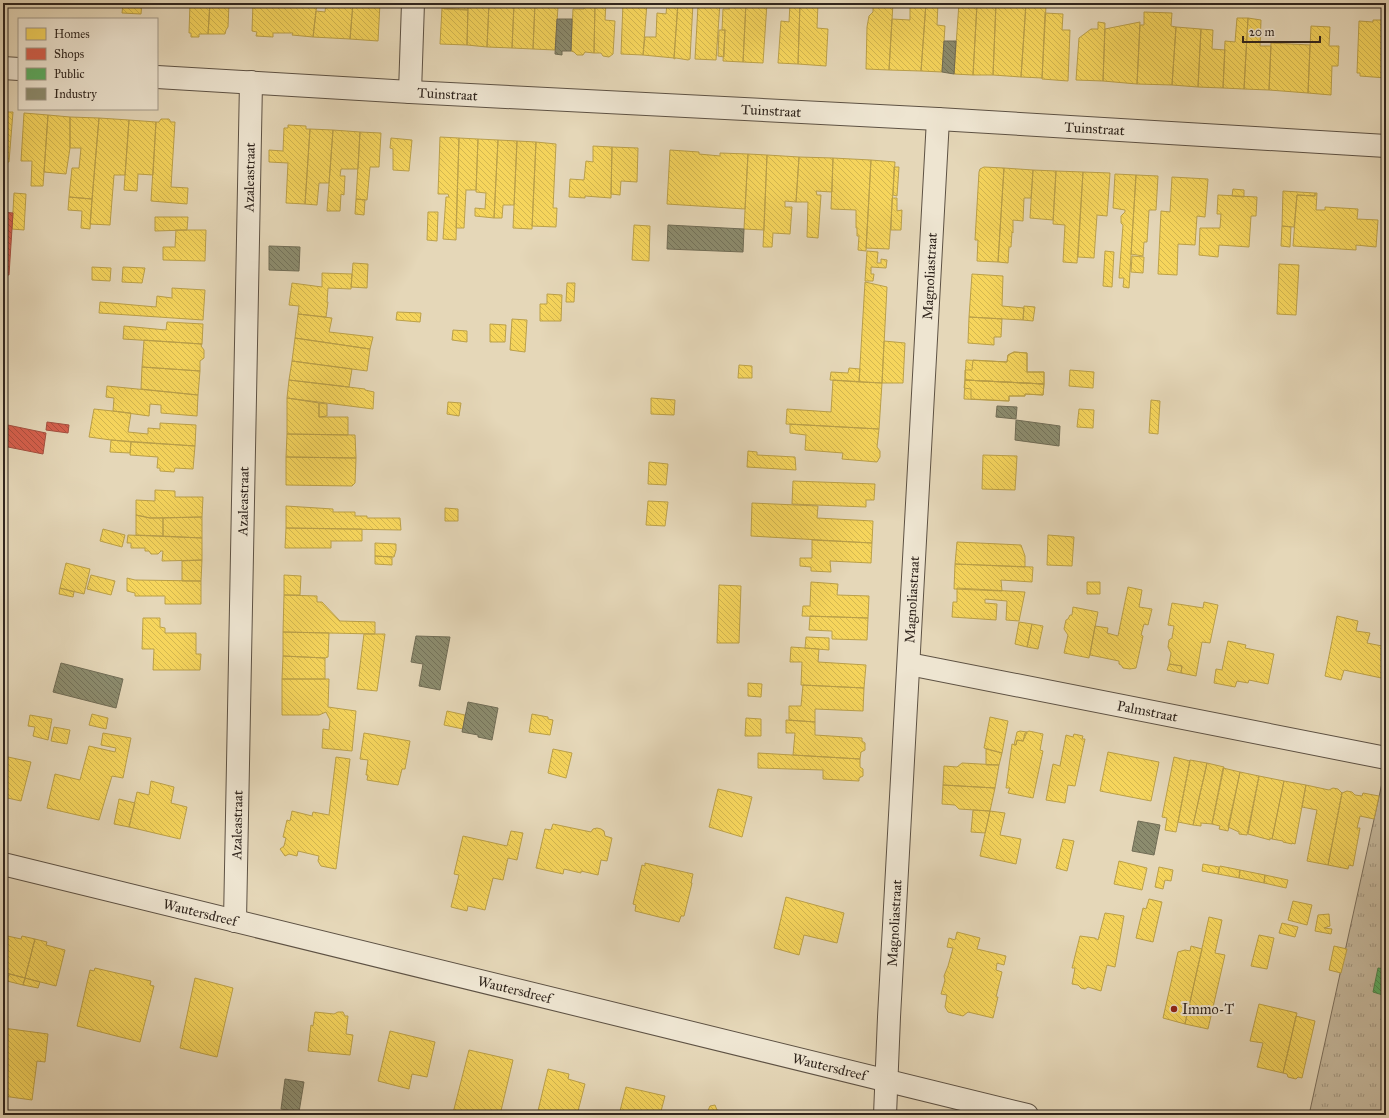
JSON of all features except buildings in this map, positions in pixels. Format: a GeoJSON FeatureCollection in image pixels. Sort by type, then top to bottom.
{"type":"FeatureCollection","features":[{"type":"Feature","properties":{"kind":"street"},"geometry":{"type":"LineString","coordinates":[[410,92],[413,3]]}},
{"type":"Feature","properties":{"kind":"street"},"geometry":{"type":"LineString","coordinates":[[3,68],[18,69]]}},
{"type":"Feature","properties":{"kind":"street","name":"Tuinstraat"},"geometry":{"type":"LineString","coordinates":[[158,77],[410,92],[938,119],[1386,146]]}},
{"type":"Feature","properties":{"kind":"street","name":"Azaleastraat"},"geometry":{"type":"LineString","coordinates":[[235,921],[251,82]]}},
{"type":"Feature","properties":{"kind":"street","name":"Magnoliastraat"},"geometry":{"type":"LineString","coordinates":[[885,1115],[889,1009],[938,119]]}},
{"type":"Feature","properties":{"kind":"street","name":"Palmstraat"},"geometry":{"type":"LineString","coordinates":[[909,664],[1386,758]]}},
{"type":"Feature","properties":{"kind":"street","name":"Wautersdreef"},"geometry":{"type":"LineString","coordinates":[[3,864],[1027,1115]]}},
{"type":"Feature","properties":{"kind":"green space"},"geometry":{"type":"Polygon","coordinates":[[[1382,783],[1386,784],[1386,1115],[1309,1115],[1382,783]]]}},
{"type":"Feature","properties":{"kind":"place","name":"Immo-T"},"geometry":{"type":"Point","coordinates":[1174,1009]}}]}
